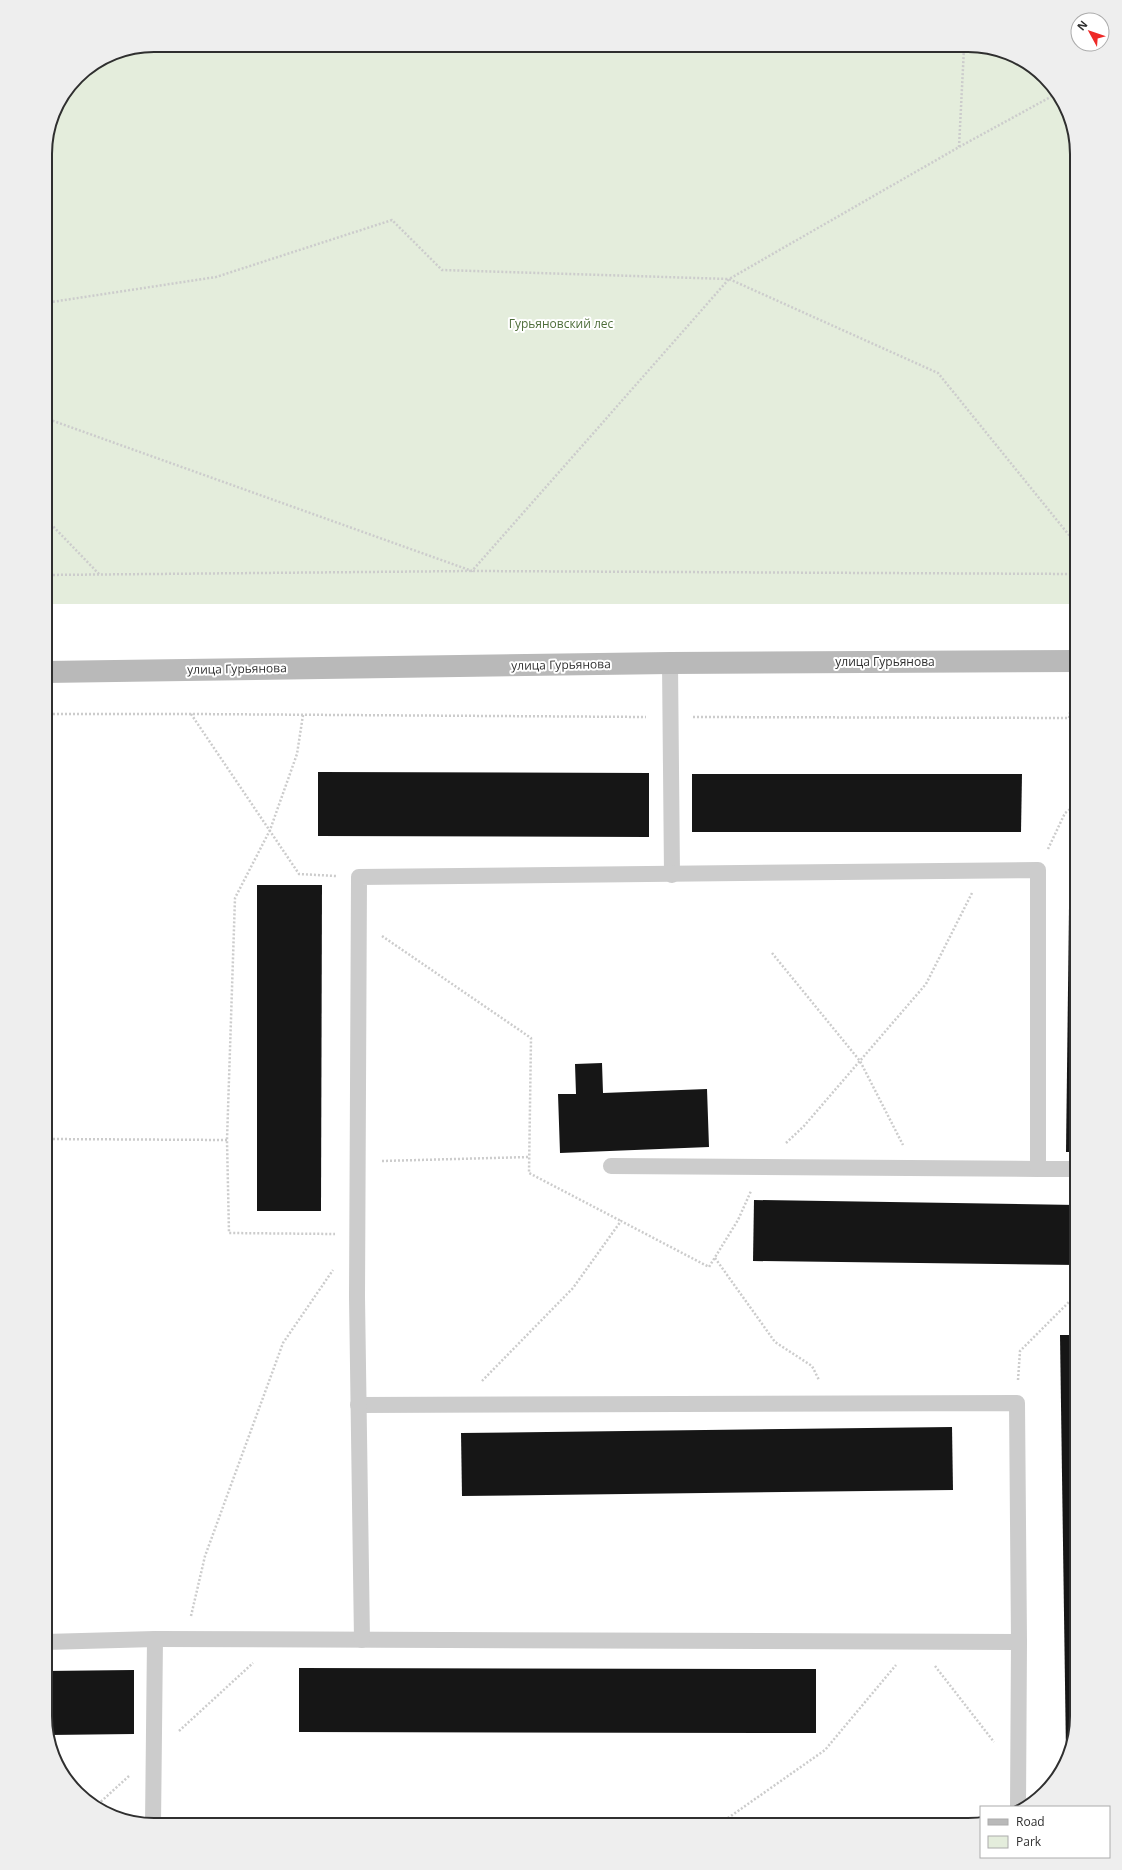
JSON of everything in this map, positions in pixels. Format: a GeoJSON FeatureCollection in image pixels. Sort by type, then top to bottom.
{"type":"FeatureCollection","features":[{"type":"Feature","properties":{"kind":"street","name":"улица Гурьянова"},"geometry":{"type":"LineString","coordinates":[[52,672],[670,663],[1070,661]]}},
{"type":"Feature","properties":{"kind":"lane"},"geometry":{"type":"LineString","coordinates":[[670,663],[672,875]]}},
{"type":"Feature","properties":{"kind":"lane"},"geometry":{"type":"LineString","coordinates":[[362,1640],[357,1234],[359,877],[672,875],[1038,870],[1038,1169]]}},
{"type":"Feature","properties":{"kind":"lane"},"geometry":{"type":"LineString","coordinates":[[611,1166],[1070,1169]]}},
{"type":"Feature","properties":{"kind":"lane"},"geometry":{"type":"LineString","coordinates":[[358,1405],[1017,1403],[1019,1642],[1018,1805]]}},
{"type":"Feature","properties":{"kind":"lane"},"geometry":{"type":"LineString","coordinates":[[153,1818],[155,1639]]}},
{"type":"Feature","properties":{"kind":"lane"},"geometry":{"type":"LineString","coordinates":[[52,1642],[155,1639],[1019,1642]]}},
{"type":"Feature","properties":{"kind":"path"},"geometry":{"type":"LineString","coordinates":[[959,147],[964,52]]}},
{"type":"Feature","properties":{"kind":"path"},"geometry":{"type":"LineString","coordinates":[[472,572],[729,280],[959,147],[1052,96]]}},
{"type":"Feature","properties":{"kind":"path"},"geometry":{"type":"LineString","coordinates":[[52,302],[216,277],[392,220],[442,270],[729,280],[938,373],[1070,536]]}},
{"type":"Feature","properties":{"kind":"path"},"geometry":{"type":"LineString","coordinates":[[52,421],[472,572]]}},
{"type":"Feature","properties":{"kind":"path"},"geometry":{"type":"LineString","coordinates":[[52,525],[100,574]]}},
{"type":"Feature","properties":{"kind":"path"},"geometry":{"type":"LineString","coordinates":[[52,575],[472,572],[1070,574]]}},
{"type":"Feature","properties":{"kind":"path"},"geometry":{"type":"LineString","coordinates":[[52,714],[671,718],[1069,718],[1070,713]]}},
{"type":"Feature","properties":{"kind":"path"},"geometry":{"type":"LineString","coordinates":[[191,714],[299,874],[359,877]]}},
{"type":"Feature","properties":{"kind":"path"},"geometry":{"type":"LineString","coordinates":[[303,715],[297,754],[270,830],[235,898],[227,1140],[229,1232],[357,1234]]}},
{"type":"Feature","properties":{"kind":"path"},"geometry":{"type":"LineString","coordinates":[[1038,870],[1065,813],[1070,809]]}},
{"type":"Feature","properties":{"kind":"path"},"geometry":{"type":"LineString","coordinates":[[359,920],[531,1038],[529,1173],[621,1221]]}},
{"type":"Feature","properties":{"kind":"path"},"geometry":{"type":"LineString","coordinates":[[772,953],[860,1061],[915,1168]]}},
{"type":"Feature","properties":{"kind":"path"},"geometry":{"type":"LineString","coordinates":[[52,1139],[227,1140]]}},
{"type":"Feature","properties":{"kind":"path"},"geometry":{"type":"LineString","coordinates":[[357,1162],[529,1157]]}},
{"type":"Feature","properties":{"kind":"path"},"geometry":{"type":"LineString","coordinates":[[185,1640],[205,1556],[283,1343],[357,1234]]}},
{"type":"Feature","properties":{"kind":"path"},"geometry":{"type":"LineString","coordinates":[[715,1258],[775,1342],[812,1366],[830,1403]]}},
{"type":"Feature","properties":{"kind":"path"},"geometry":{"type":"LineString","coordinates":[[1017,1403],[1020,1351],[1070,1301]]}},
{"type":"Feature","properties":{"kind":"path"},"geometry":{"type":"LineString","coordinates":[[100,1803],[279,1640]]}},
{"type":"Feature","properties":{"kind":"path"},"geometry":{"type":"LineString","coordinates":[[728,1818],[825,1750],[916,1642],[1018,1772]]}},
{"type":"Feature","properties":{"kind":"green space","name":"Гурьяновский лес"},"geometry":{"type":"Polygon","coordinates":[[[154,52],[975,52],[1001,57],[1013,62],[1035,77],[1053,97],[1065,121],[1070,147],[1070,604],[52,604],[52,147],[55,127],[60,115],[69,97],[77,87],[97,69],[121,57],[154,52]]]}},
{"type":"Feature","properties":{"kind":"building"},"geometry":{"type":"Polygon","coordinates":[[[318,772],[649,773],[649,837],[318,836],[318,772]]]}},
{"type":"Feature","properties":{"kind":"building"},"geometry":{"type":"Polygon","coordinates":[[[692,774],[1022,774],[1021,832],[692,832],[692,774]]]}},
{"type":"Feature","properties":{"kind":"building"},"geometry":{"type":"Polygon","coordinates":[[[1070,826],[1070,1152],[1066,1152],[1070,826]]]}},
{"type":"Feature","properties":{"kind":"building"},"geometry":{"type":"Polygon","coordinates":[[[257,885],[322,885],[321,1211],[257,1211],[257,885]]]}},
{"type":"Feature","properties":{"kind":"building"},"geometry":{"type":"Polygon","coordinates":[[[602,1063],[603,1093],[707,1089],[709,1147],[560,1153],[558,1094],[576,1094],[575,1064],[602,1063]]]}},
{"type":"Feature","properties":{"kind":"building"},"geometry":{"type":"Polygon","coordinates":[[[754,1200],[1070,1205],[1070,1265],[753,1261],[754,1200]]]}},
{"type":"Feature","properties":{"kind":"building"},"geometry":{"type":"Polygon","coordinates":[[[1060,1335],[1070,1335],[1070,1716],[1066,1746],[1060,1335]]]}},
{"type":"Feature","properties":{"kind":"building"},"geometry":{"type":"Polygon","coordinates":[[[952,1427],[953,1490],[462,1496],[461,1433],[952,1427]]]}},
{"type":"Feature","properties":{"kind":"building"},"geometry":{"type":"Polygon","coordinates":[[[299,1668],[816,1669],[816,1733],[299,1732],[299,1668]]]}},
{"type":"Feature","properties":{"kind":"building"},"geometry":{"type":"Polygon","coordinates":[[[134,1670],[134,1734],[54,1735],[52,1716],[52,1671],[134,1670]]]}}]}
